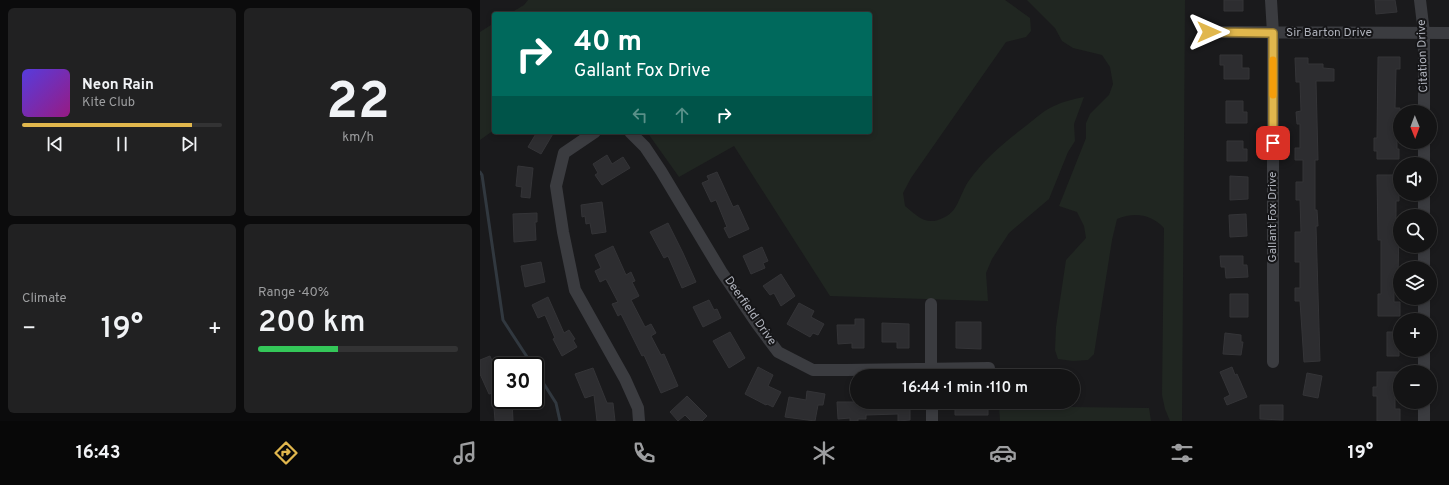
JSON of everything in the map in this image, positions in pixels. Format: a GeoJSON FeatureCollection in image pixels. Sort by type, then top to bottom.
{"type":"FeatureCollection","features":[{"type":"Feature","properties":{"kind":"street","name":"Gallant Fox Drive"},"geometry":{"type":"LineString","coordinates":[[1271,0],[1273,33],[1273,362]]}},
{"type":"Feature","properties":{"kind":"street","name":"Citation Drive"},"geometry":{"type":"LineString","coordinates":[[1420,0],[1424,33],[1424,105]]}},
{"type":"Feature","properties":{"kind":"street","name":"Sir Barton Drive"},"geometry":{"type":"LineString","coordinates":[[1209,32],[1449,33]]}},
{"type":"Feature","properties":{"kind":"street"},"geometry":{"type":"LineString","coordinates":[[592,134],[564,153],[556,186],[563,232],[575,290],[625,378],[638,408],[639,421]]}},
{"type":"Feature","properties":{"kind":"street","name":"Deerfield Drive"},"geometry":{"type":"LineString","coordinates":[[632,134],[645,147],[721,271],[756,324],[778,352],[813,370],[850,371]]}},
{"type":"Feature","properties":{"kind":"street"},"geometry":{"type":"LineString","coordinates":[[931,304],[931,369]]}},
{"type":"Feature","properties":{"kind":"street","name":"Deerfield Drive"},"geometry":{"type":"LineString","coordinates":[[974,369],[989,368]]}},
{"type":"Feature","properties":{"kind":"street"},"geometry":{"type":"LineString","coordinates":[[932,409],[932,421]]}},
{"type":"Feature","properties":{"kind":"street"},"geometry":{"type":"LineString","coordinates":[[1424,409],[1424,421]]}},
{"type":"Feature","properties":{"kind":"shaded area"},"geometry":{"type":"Polygon","coordinates":[[[528,0],[1005,0],[1030,18],[1031,31],[1026,37],[1006,42],[911,178],[903,193],[905,206],[919,217],[928,221],[938,220],[945,217],[953,211],[965,187],[974,174],[1003,144],[1040,114],[1065,101],[1084,97],[1074,124],[1075,141],[1068,152],[1049,199],[1009,233],[992,259],[986,273],[988,301],[830,296],[734,146],[679,177],[648,134],[872,134],[872,12],[512,12],[524,5],[528,0]]]}},
{"type":"Feature","properties":{"kind":"shaded area"},"geometry":{"type":"Polygon","coordinates":[[[1027,0],[1185,0],[1182,421],[1170,421],[1165,409],[1162,395],[1164,228],[1159,223],[1148,217],[1130,215],[1117,219],[1112,240],[1094,354],[1088,360],[1073,361],[1058,359],[1055,350],[1056,327],[1066,260],[1086,238],[1084,226],[1077,212],[1059,206],[1086,138],[1086,123],[1090,114],[1109,95],[1113,84],[1110,67],[1102,55],[1073,48],[1062,41],[1055,28],[1027,0]]]}},
{"type":"Feature","properties":{"kind":"shaded area"},"geometry":{"type":"Polygon","coordinates":[[[492,24],[492,131],[480,140],[480,32],[492,24]]]}},
{"type":"Feature","properties":{"kind":"shaded area"},"geometry":{"type":"Polygon","coordinates":[[[1080,407],[1149,408],[1151,421],[1000,421],[999,409],[1080,409],[1080,407]]]}},
{"type":"Feature","properties":{"kind":"building"},"geometry":{"type":"Polygon","coordinates":[[[1224,0],[1243,0],[1243,11],[1224,11],[1224,0]]]}},
{"type":"Feature","properties":{"kind":"building"},"geometry":{"type":"Polygon","coordinates":[[[1375,0],[1395,0],[1397,12],[1376,14],[1375,0]]]}},
{"type":"Feature","properties":{"kind":"building"},"geometry":{"type":"Polygon","coordinates":[[[1220,55],[1242,55],[1242,68],[1249,68],[1249,79],[1224,79],[1224,65],[1220,65],[1220,55]]]}},
{"type":"Feature","properties":{"kind":"building"},"geometry":{"type":"Polygon","coordinates":[[[1378,57],[1400,57],[1400,69],[1396,69],[1395,105],[1393,105],[1393,149],[1399,149],[1399,157],[1393,157],[1393,159],[1377,159],[1377,151],[1374,151],[1374,138],[1377,138],[1378,57]]]}},
{"type":"Feature","properties":{"kind":"building"},"geometry":{"type":"Polygon","coordinates":[[[1295,58],[1308,58],[1308,64],[1323,64],[1323,68],[1334,69],[1334,81],[1316,81],[1318,160],[1315,160],[1315,210],[1317,210],[1318,226],[1316,226],[1320,361],[1304,362],[1300,301],[1295,301],[1295,288],[1300,288],[1300,262],[1295,262],[1295,232],[1301,232],[1300,200],[1296,200],[1296,182],[1303,182],[1303,160],[1295,160],[1295,148],[1300,148],[1300,124],[1297,124],[1296,112],[1301,111],[1300,82],[1296,82],[1295,58]]]}},
{"type":"Feature","properties":{"kind":"building"},"geometry":{"type":"Polygon","coordinates":[[[1226,101],[1243,101],[1243,112],[1247,112],[1247,123],[1226,123],[1226,101]]]}},
{"type":"Feature","properties":{"kind":"building"},"geometry":{"type":"Polygon","coordinates":[[[536,134],[553,134],[541,154],[528,147],[536,134]]]}},
{"type":"Feature","properties":{"kind":"building"},"geometry":{"type":"Polygon","coordinates":[[[1227,141],[1243,141],[1243,149],[1247,149],[1247,161],[1227,161],[1227,141]]]}},
{"type":"Feature","properties":{"kind":"building"},"geometry":{"type":"Polygon","coordinates":[[[607,155],[612,164],[623,157],[630,168],[602,185],[595,175],[598,173],[593,164],[607,155]]]}},
{"type":"Feature","properties":{"kind":"building"},"geometry":{"type":"Polygon","coordinates":[[[518,166],[533,168],[530,198],[521,197],[522,187],[516,186],[518,166]]]}},
{"type":"Feature","properties":{"kind":"building"},"geometry":{"type":"Polygon","coordinates":[[[717,172],[733,207],[738,205],[749,229],[729,238],[724,228],[727,227],[716,200],[711,202],[702,183],[709,180],[707,176],[717,172]]]}},
{"type":"Feature","properties":{"kind":"building"},"geometry":{"type":"Polygon","coordinates":[[[1377,175],[1393,175],[1393,201],[1396,201],[1396,209],[1393,209],[1393,253],[1398,253],[1398,261],[1393,261],[1393,305],[1400,305],[1400,313],[1393,313],[1393,316],[1378,316],[1378,294],[1381,294],[1381,240],[1378,240],[1377,175]]]}},
{"type":"Feature","properties":{"kind":"building"},"geometry":{"type":"Polygon","coordinates":[[[1230,176],[1248,177],[1248,199],[1230,200],[1230,176]]]}},
{"type":"Feature","properties":{"kind":"building"},"geometry":{"type":"Polygon","coordinates":[[[602,202],[606,232],[592,234],[590,223],[586,224],[585,216],[582,217],[581,205],[602,202]]]}},
{"type":"Feature","properties":{"kind":"building"},"geometry":{"type":"Polygon","coordinates":[[[537,213],[537,222],[535,222],[536,240],[514,242],[513,214],[537,213]]]}},
{"type":"Feature","properties":{"kind":"building"},"geometry":{"type":"Polygon","coordinates":[[[1246,214],[1247,236],[1230,237],[1229,215],[1246,214]]]}},
{"type":"Feature","properties":{"kind":"building"},"geometry":{"type":"Polygon","coordinates":[[[668,223],[696,282],[682,288],[668,256],[664,258],[650,232],[668,223]]]}},
{"type":"Feature","properties":{"kind":"building"},"geometry":{"type":"Polygon","coordinates":[[[613,246],[626,275],[631,272],[635,281],[632,282],[639,296],[631,300],[645,327],[651,324],[656,333],[651,336],[661,355],[664,354],[678,386],[661,393],[644,355],[642,356],[621,314],[618,316],[612,304],[618,302],[606,279],[600,282],[595,271],[601,268],[595,255],[613,246]]]}},
{"type":"Feature","properties":{"kind":"building"},"geometry":{"type":"Polygon","coordinates":[[[762,247],[768,261],[763,263],[765,268],[751,274],[743,256],[762,247]]]}},
{"type":"Feature","properties":{"kind":"building"},"geometry":{"type":"Polygon","coordinates":[[[1220,256],[1243,256],[1243,265],[1247,265],[1248,277],[1226,278],[1225,267],[1221,267],[1220,256]]]}},
{"type":"Feature","properties":{"kind":"building"},"geometry":{"type":"Polygon","coordinates":[[[541,262],[545,282],[525,287],[521,266],[541,262]]]}},
{"type":"Feature","properties":{"kind":"building"},"geometry":{"type":"Polygon","coordinates":[[[781,274],[795,296],[781,306],[774,293],[770,295],[763,286],[781,274]]]}},
{"type":"Feature","properties":{"kind":"building"},"geometry":{"type":"Polygon","coordinates":[[[1230,294],[1248,294],[1248,317],[1230,317],[1230,294]]]}},
{"type":"Feature","properties":{"kind":"building"},"geometry":{"type":"Polygon","coordinates":[[[548,297],[564,333],[569,330],[575,339],[573,340],[577,347],[562,356],[553,339],[555,338],[545,315],[538,318],[532,305],[548,297]]]}},
{"type":"Feature","properties":{"kind":"building"},"geometry":{"type":"Polygon","coordinates":[[[709,300],[714,310],[717,309],[721,318],[703,327],[693,307],[709,300]]]}},
{"type":"Feature","properties":{"kind":"building"},"geometry":{"type":"Polygon","coordinates":[[[799,303],[814,311],[811,317],[824,324],[818,335],[813,333],[810,337],[787,324],[799,303]]]}},
{"type":"Feature","properties":{"kind":"building"},"geometry":{"type":"Polygon","coordinates":[[[855,319],[864,319],[864,348],[852,348],[852,343],[838,344],[837,325],[855,325],[855,319]]]}},
{"type":"Feature","properties":{"kind":"building"},"geometry":{"type":"Polygon","coordinates":[[[956,322],[981,322],[981,349],[956,348],[956,322]]]}},
{"type":"Feature","properties":{"kind":"building"},"geometry":{"type":"Polygon","coordinates":[[[882,323],[909,324],[909,348],[897,348],[897,342],[882,342],[882,323]]]}},
{"type":"Feature","properties":{"kind":"building"},"geometry":{"type":"Polygon","coordinates":[[[730,332],[745,358],[729,368],[713,341],[730,332]]]}},
{"type":"Feature","properties":{"kind":"building"},"geometry":{"type":"Polygon","coordinates":[[[1387,332],[1393,332],[1393,356],[1387,356],[1387,332]]]}},
{"type":"Feature","properties":{"kind":"building"},"geometry":{"type":"Polygon","coordinates":[[[1225,333],[1241,335],[1241,342],[1243,342],[1241,355],[1223,354],[1225,333]]]}},
{"type":"Feature","properties":{"kind":"building"},"geometry":{"type":"Polygon","coordinates":[[[490,356],[492,361],[492,393],[489,394],[480,374],[480,360],[490,356]]]}},
{"type":"Feature","properties":{"kind":"building"},"geometry":{"type":"Polygon","coordinates":[[[758,367],[773,375],[768,386],[781,392],[773,407],[745,394],[758,367]]]}},
{"type":"Feature","properties":{"kind":"building"},"geometry":{"type":"Polygon","coordinates":[[[1232,367],[1235,375],[1237,374],[1247,397],[1227,405],[1224,398],[1230,395],[1220,372],[1232,367]]]}},
{"type":"Feature","properties":{"kind":"building"},"geometry":{"type":"Polygon","coordinates":[[[593,368],[607,403],[613,403],[615,421],[597,421],[594,395],[585,398],[575,374],[593,368]]]}},
{"type":"Feature","properties":{"kind":"building"},"geometry":{"type":"Polygon","coordinates":[[[1377,372],[1393,372],[1393,409],[1400,409],[1400,421],[1377,421],[1377,396],[1373,396],[1373,387],[1377,387],[1377,372]]]}},
{"type":"Feature","properties":{"kind":"building"},"geometry":{"type":"Polygon","coordinates":[[[1307,373],[1322,376],[1318,398],[1303,395],[1307,373]]]}},
{"type":"Feature","properties":{"kind":"building"},"geometry":{"type":"Polygon","coordinates":[[[807,391],[825,394],[823,405],[818,405],[815,421],[785,417],[789,397],[806,400],[807,391]]]}},
{"type":"Feature","properties":{"kind":"building"},"geometry":{"type":"Polygon","coordinates":[[[687,396],[707,416],[702,421],[691,421],[685,415],[678,421],[670,412],[687,396]]]}},
{"type":"Feature","properties":{"kind":"building"},"geometry":{"type":"Polygon","coordinates":[[[837,402],[850,402],[850,409],[910,409],[910,420],[898,421],[898,414],[866,415],[866,419],[858,419],[858,421],[850,421],[850,418],[838,419],[837,402]]]}},
{"type":"Feature","properties":{"kind":"building"},"geometry":{"type":"Polygon","coordinates":[[[1260,405],[1283,405],[1283,420],[1260,419],[1260,405]]]}},
{"type":"Feature","properties":{"kind":"building"},"geometry":{"type":"Polygon","coordinates":[[[494,409],[512,409],[513,421],[495,421],[494,409]]]}},
{"type":"Feature","properties":{"kind":"building"},"geometry":{"type":"Polygon","coordinates":[[[955,409],[988,409],[988,415],[955,415],[955,409]]]}},
{"type":"Feature","properties":{"kind":"waterway"},"geometry":{"type":"LineString","coordinates":[[480,172],[482,175],[503,320],[527,357]]}},
{"type":"Feature","properties":{"kind":"waterway"},"geometry":{"type":"LineString","coordinates":[[544,384],[556,403],[560,421]]}},
{"type":"Feature","properties":{"kind":"slow traffic"},"geometry":{"type":"LineString","coordinates":[[1273,60],[1273,95]]}},
{"type":"Feature","properties":{"kind":"route"},"geometry":{"type":"LineString","coordinates":[[1209,32],[1273,33],[1273,143]]}}]}
